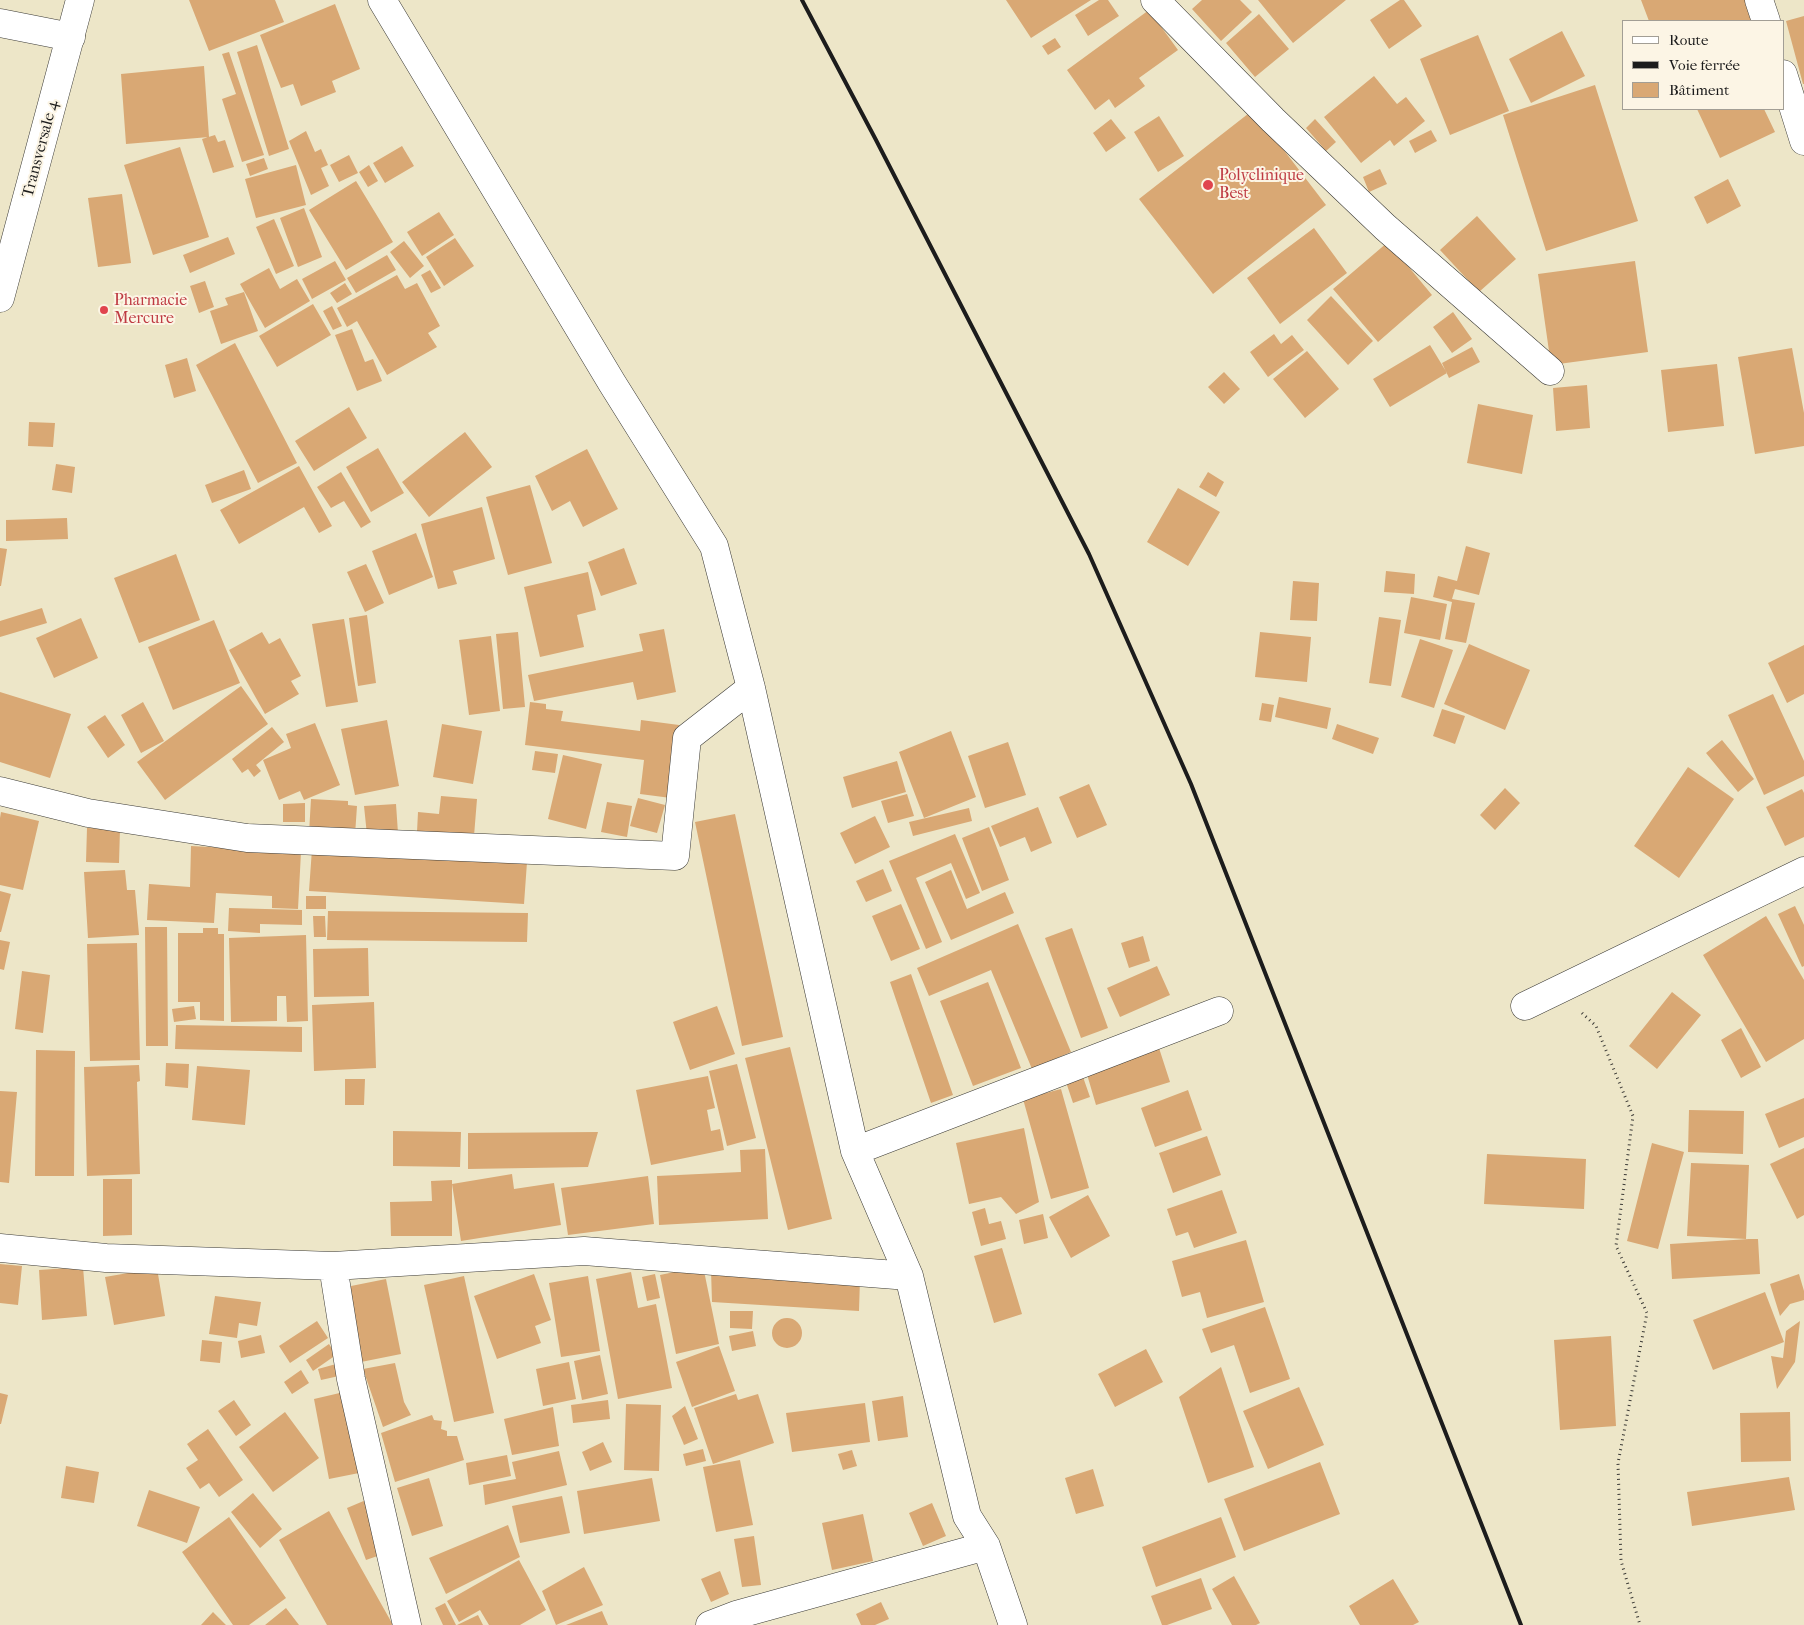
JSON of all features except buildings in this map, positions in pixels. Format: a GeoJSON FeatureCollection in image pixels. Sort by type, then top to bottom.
{"type":"FeatureCollection","features":[{"type":"Feature","properties":{"kind":"street","name":"Transversale 4"},"geometry":{"type":"LineString","coordinates":[[0,298],[80,0]]}},
{"type":"Feature","properties":{"kind":"street"},"geometry":{"type":"LineString","coordinates":[[382,0],[612,383],[714,546],[751,688],[855,1151],[910,1276],[967,1516],[986,1546],[1013,1625]]}},
{"type":"Feature","properties":{"kind":"street"},"geometry":{"type":"LineString","coordinates":[[1155,0],[1273,120],[1385,227],[1550,371]]}},
{"type":"Feature","properties":{"kind":"street"},"geometry":{"type":"LineString","coordinates":[[1759,0],[1766,20]]}},
{"type":"Feature","properties":{"kind":"street"},"geometry":{"type":"LineString","coordinates":[[0,23],[71,37]]}},
{"type":"Feature","properties":{"kind":"street"},"geometry":{"type":"LineString","coordinates":[[1784,77],[1802,126]]}},
{"type":"Feature","properties":{"kind":"street"},"geometry":{"type":"LineString","coordinates":[[0,791],[88,813],[247,838],[675,856],[687,738],[751,688]]}},
{"type":"Feature","properties":{"kind":"street"},"geometry":{"type":"LineString","coordinates":[[1525,1006],[1804,871]]}},
{"type":"Feature","properties":{"kind":"street"},"geometry":{"type":"LineString","coordinates":[[855,1151],[1219,1011]]}},
{"type":"Feature","properties":{"kind":"street"},"geometry":{"type":"LineString","coordinates":[[0,1248],[106,1258],[333,1266],[584,1251],[910,1276]]}},
{"type":"Feature","properties":{"kind":"street"},"geometry":{"type":"LineString","coordinates":[[333,1266],[351,1380],[407,1625]]}},
{"type":"Feature","properties":{"kind":"street"},"geometry":{"type":"LineString","coordinates":[[710,1625],[736,1615],[986,1546]]}},
{"type":"Feature","properties":{"kind":"path"},"geometry":{"type":"LineString","coordinates":[[1559,990],[1596,1026],[1633,1116],[1616,1246],[1647,1313],[1618,1463],[1621,1561],[1640,1625]]}},
{"type":"Feature","properties":{"kind":"railway"},"geometry":{"type":"LineString","coordinates":[[802,0],[1089,554],[1191,784],[1521,1625]]}},
{"type":"Feature","properties":{"kind":"place","name":"Polyclinique Best"},"geometry":{"type":"Point","coordinates":[1208,185]}},
{"type":"Feature","properties":{"kind":"place","name":"Pharmacie Mercure"},"geometry":{"type":"Point","coordinates":[104,310]}}]}
